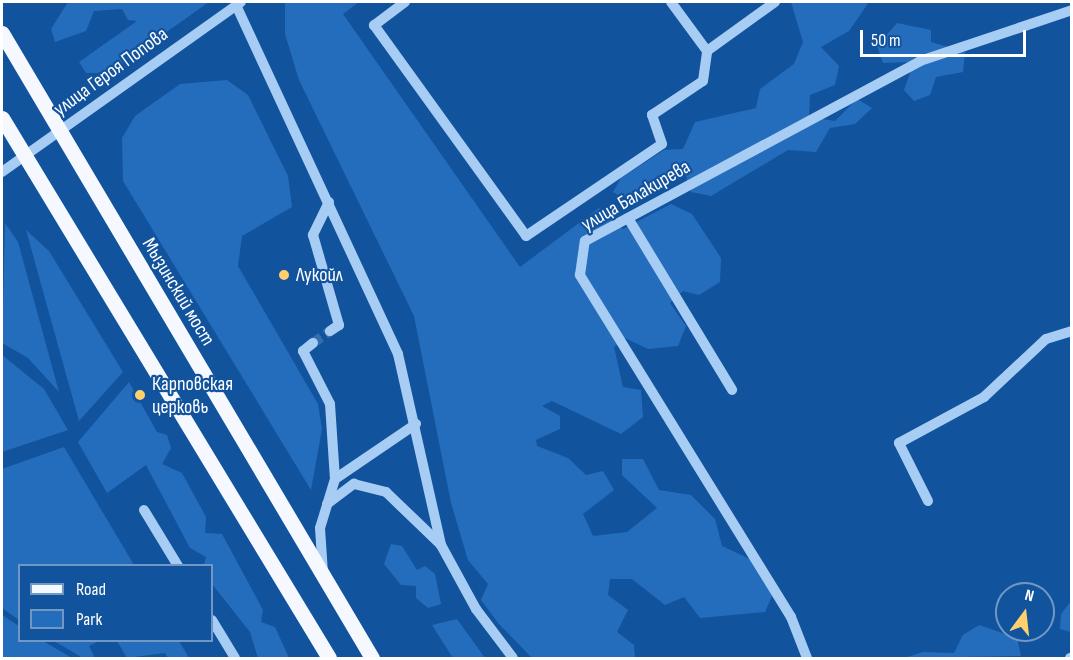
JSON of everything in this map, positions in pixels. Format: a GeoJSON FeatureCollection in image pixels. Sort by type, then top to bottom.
{"type":"FeatureCollection","features":[{"type":"Feature","properties":{"kind":"main road","name":"Мызинский мост"},"geometry":{"type":"LineString","coordinates":[[2,33],[372,658]]}},
{"type":"Feature","properties":{"kind":"main road"},"geometry":{"type":"LineString","coordinates":[[2,118],[329,658]]}},
{"type":"Feature","properties":{"kind":"street"},"geometry":{"type":"LineString","coordinates":[[405,2],[374,25],[526,236],[662,144],[652,115],[703,81],[707,51],[670,2]]}},
{"type":"Feature","properties":{"kind":"street"},"geometry":{"type":"LineString","coordinates":[[707,51],[775,2]]}},
{"type":"Feature","properties":{"kind":"street"},"geometry":{"type":"LineString","coordinates":[[239,3],[398,354],[416,424],[441,545],[476,609],[513,658]]}},
{"type":"Feature","properties":{"kind":"street","name":"улица Героя Попова"},"geometry":{"type":"LineString","coordinates":[[2,172],[239,3]]}},
{"type":"Feature","properties":{"kind":"street","name":"улица Балакирева"},"geometry":{"type":"LineString","coordinates":[[807,658],[791,616],[580,275],[585,241],[920,61],[1071,10]]}},
{"type":"Feature","properties":{"kind":"street"},"geometry":{"type":"LineString","coordinates":[[329,202],[313,235],[339,325],[330,331]]}},
{"type":"Feature","properties":{"kind":"street"},"geometry":{"type":"LineString","coordinates":[[628,218],[732,390]]}},
{"type":"Feature","properties":{"kind":"street"},"geometry":{"type":"LineString","coordinates":[[928,501],[899,443],[984,397],[1046,339],[1071,331]]}},
{"type":"Feature","properties":{"kind":"street"},"geometry":{"type":"LineString","coordinates":[[313,343],[303,351],[330,404],[335,479],[320,528],[323,576]]}},
{"type":"Feature","properties":{"kind":"street"},"geometry":{"type":"LineString","coordinates":[[335,479],[416,424]]}},
{"type":"Feature","properties":{"kind":"street"},"geometry":{"type":"LineString","coordinates":[[327,505],[354,484],[386,492],[441,545]]}},
{"type":"Feature","properties":{"kind":"street"},"geometry":{"type":"LineString","coordinates":[[144,510],[177,564]]}},
{"type":"Feature","properties":{"kind":"street"},"geometry":{"type":"LineString","coordinates":[[213,622],[235,658]]}},
{"type":"Feature","properties":{"kind":"green space"},"geometry":{"type":"Polygon","coordinates":[[[68,2],[209,2],[120,65],[98,73],[86,73],[79,62],[137,21],[128,20],[122,9],[94,11],[86,31],[55,42],[51,29],[68,2]]]}},
{"type":"Feature","properties":{"kind":"green space"},"geometry":{"type":"Polygon","coordinates":[[[285,2],[359,2],[343,14],[520,267],[599,208],[623,229],[671,204],[692,214],[721,258],[720,282],[699,295],[683,291],[670,303],[686,326],[678,346],[648,349],[625,338],[614,347],[623,387],[641,390],[643,417],[621,434],[552,401],[542,406],[560,416],[560,429],[536,440],[537,446],[568,458],[586,475],[603,471],[614,490],[583,514],[593,536],[627,532],[657,508],[622,475],[622,459],[643,459],[659,490],[691,495],[715,519],[722,546],[754,561],[772,596],[765,612],[700,618],[684,597],[665,605],[632,579],[610,579],[608,595],[628,610],[617,632],[634,645],[635,658],[532,658],[499,624],[481,600],[488,584],[468,560],[451,503],[414,316],[299,80],[285,34],[285,2]]]}},
{"type":"Feature","properties":{"kind":"green space"},"geometry":{"type":"Polygon","coordinates":[[[791,2],[869,2],[849,31],[821,47],[839,66],[835,85],[810,95],[809,117],[835,121],[857,99],[872,108],[855,124],[830,128],[816,152],[788,150],[711,196],[691,192],[685,173],[632,204],[613,192],[621,178],[664,150],[683,149],[695,122],[756,108],[760,89],[794,64],[803,42],[791,2]]]}},
{"type":"Feature","properties":{"kind":"green space"},"geometry":{"type":"Polygon","coordinates":[[[897,23],[931,30],[931,42],[965,52],[963,72],[936,77],[930,95],[914,101],[904,90],[914,62],[883,63],[877,46],[897,23]]]}},
{"type":"Feature","properties":{"kind":"green space"},"geometry":{"type":"Polygon","coordinates":[[[227,80],[248,95],[288,176],[292,207],[242,236],[238,266],[318,404],[322,429],[311,490],[123,181],[122,138],[135,116],[180,84],[227,80]]]}},
{"type":"Feature","properties":{"kind":"green space"},"geometry":{"type":"Polygon","coordinates":[[[5,223],[18,242],[59,392],[28,358],[2,343],[5,223]]]}},
{"type":"Feature","properties":{"kind":"green space"},"geometry":{"type":"Polygon","coordinates":[[[26,230],[49,251],[123,372],[79,421],[26,230]]]}},
{"type":"Feature","properties":{"kind":"green space"},"geometry":{"type":"Polygon","coordinates":[[[2,355],[44,389],[68,430],[2,452],[2,355]]]}},
{"type":"Feature","properties":{"kind":"green space"},"geometry":{"type":"Polygon","coordinates":[[[129,382],[157,432],[167,435],[171,448],[162,464],[182,473],[206,517],[205,533],[222,534],[263,610],[261,622],[275,627],[289,658],[258,658],[250,632],[213,585],[213,564],[204,564],[206,557],[190,548],[146,465],[107,493],[78,442],[129,382]]]}},
{"type":"Feature","properties":{"kind":"green space"},"geometry":{"type":"Polygon","coordinates":[[[64,447],[133,564],[18,564],[18,619],[2,608],[2,469],[64,447]]]}},
{"type":"Feature","properties":{"kind":"green space"},"geometry":{"type":"Polygon","coordinates":[[[391,544],[402,546],[417,570],[425,566],[435,574],[441,604],[428,608],[416,598],[416,586],[401,585],[384,564],[391,544]]]}},
{"type":"Feature","properties":{"kind":"green space"},"geometry":{"type":"Polygon","coordinates":[[[1071,601],[1071,632],[1060,629],[1061,614],[1071,601]]]}},
{"type":"Feature","properties":{"kind":"green space"},"geometry":{"type":"Polygon","coordinates":[[[2,615],[18,625],[18,642],[45,642],[72,658],[2,658],[2,615]]]}},
{"type":"Feature","properties":{"kind":"green space"},"geometry":{"type":"Polygon","coordinates":[[[457,619],[485,658],[453,658],[432,625],[457,619]]]}},
{"type":"Feature","properties":{"kind":"green space"},"geometry":{"type":"Polygon","coordinates":[[[979,625],[995,630],[995,642],[1018,642],[1021,656],[904,658],[923,652],[954,653],[963,635],[979,625]]]}},
{"type":"Feature","properties":{"kind":"green space"},"geometry":{"type":"Polygon","coordinates":[[[56,642],[97,642],[89,646],[95,658],[83,658],[56,642]]]}},
{"type":"Feature","properties":{"kind":"green space"},"geometry":{"type":"Polygon","coordinates":[[[118,642],[180,642],[189,658],[168,658],[165,653],[127,658],[118,642]]]}},
{"type":"Feature","properties":{"kind":"tunnel"},"geometry":{"type":"LineString","coordinates":[[313,343],[330,331]]}},
{"type":"Feature","properties":{"kind":"place","name":"Лукойл"},"geometry":{"type":"Point","coordinates":[284,275]}},
{"type":"Feature","properties":{"kind":"place","name":"Карповская церковь"},"geometry":{"type":"Point","coordinates":[140,395]}}]}
